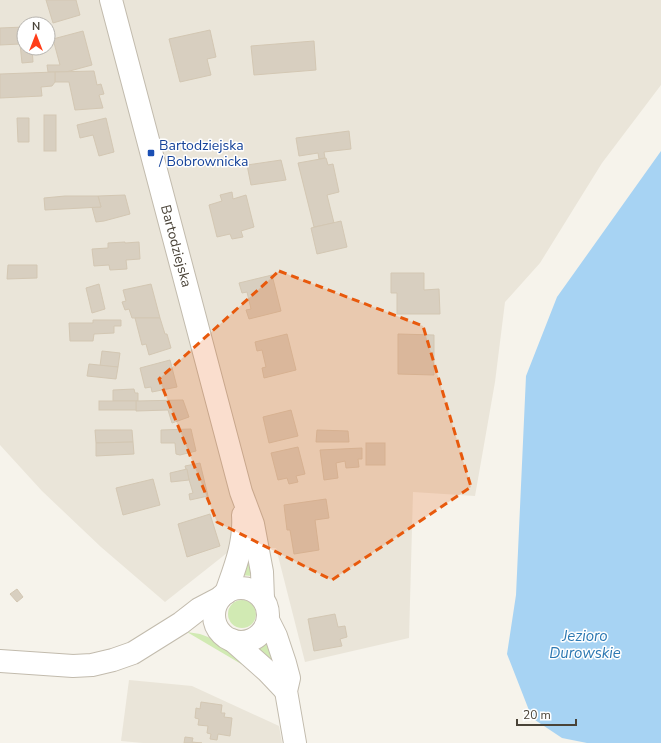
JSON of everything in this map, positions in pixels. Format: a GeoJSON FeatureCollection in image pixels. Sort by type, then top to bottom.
{"type":"FeatureCollection","features":[{"type":"Feature","properties":{"kind":"street","name":"Bartodziejska"},"geometry":{"type":"LineString","coordinates":[[111,0],[241,492],[253,524],[262,572],[263,599]]}},
{"type":"Feature","properties":{"kind":"street","name":"Bartodziejska"},"geometry":{"type":"LineString","coordinates":[[223,595],[237,561],[243,536],[241,492]]}},
{"type":"Feature","properties":{"kind":"street"},"geometry":{"type":"LineString","coordinates":[[0,661],[73,666],[102,663],[133,653],[233,589],[246,589],[257,593],[263,599],[266,606],[268,620],[276,636],[285,663],[289,678],[286,691],[295,743]]}},
{"type":"Feature","properties":{"kind":"street"},"geometry":{"type":"LineString","coordinates":[[223,595],[215,610],[214,620],[225,634],[267,671],[286,691]]}},
{"type":"Feature","properties":{"kind":"street"},"geometry":{"type":"LineString","coordinates":[[182,623],[225,634],[242,642],[259,636],[268,620]]}},
{"type":"Feature","properties":{"kind":"highlighted area"},"geometry":{"type":"Polygon","coordinates":[[[279,271],[423,326],[471,487],[332,580],[217,522],[159,379],[279,271]]]}},
{"type":"Feature","properties":{"kind":"shaded area"},"geometry":{"type":"Polygon","coordinates":[[[0,0],[661,0],[661,85],[602,163],[540,263],[505,302],[495,382],[475,496],[413,492],[409,638],[305,662],[276,548],[232,549],[165,602],[101,547],[42,491],[0,445],[0,0]]]}},
{"type":"Feature","properties":{"kind":"shaded area"},"geometry":{"type":"Polygon","coordinates":[[[129,680],[192,686],[279,726],[282,743],[143,743],[121,741],[129,680]]]}},
{"type":"Feature","properties":{"kind":"green space"},"geometry":{"type":"Polygon","coordinates":[[[249,547],[252,576],[240,575],[249,547]]]}},
{"type":"Feature","properties":{"kind":"green space"},"geometry":{"type":"Polygon","coordinates":[[[242,600],[248,601],[252,604],[255,608],[255,620],[252,624],[248,627],[242,628],[236,627],[232,624],[229,620],[228,614],[229,608],[232,604],[236,601],[242,600]]]}},
{"type":"Feature","properties":{"kind":"green space"},"geometry":{"type":"Polygon","coordinates":[[[187,632],[208,637],[231,651],[253,671],[187,632]]]}},
{"type":"Feature","properties":{"kind":"green space"},"geometry":{"type":"Polygon","coordinates":[[[269,641],[279,659],[268,663],[258,649],[269,641]]]}},
{"type":"Feature","properties":{"kind":"water","name":"Jezioro Durowskie"},"geometry":{"type":"Polygon","coordinates":[[[661,151],[661,743],[587,743],[562,738],[532,718],[507,654],[516,595],[526,376],[557,297],[661,151]]]}},
{"type":"Feature","properties":{"kind":"building"},"geometry":{"type":"Polygon","coordinates":[[[46,0],[76,0],[80,15],[56,22],[56,16],[51,16],[46,0]]]}},
{"type":"Feature","properties":{"kind":"building"},"geometry":{"type":"Polygon","coordinates":[[[16,27],[16,44],[0,45],[0,28],[16,27]]]}},
{"type":"Feature","properties":{"kind":"building"},"geometry":{"type":"Polygon","coordinates":[[[210,30],[216,57],[207,59],[211,75],[180,82],[169,39],[210,30]]]}},
{"type":"Feature","properties":{"kind":"building"},"geometry":{"type":"Polygon","coordinates":[[[83,31],[92,65],[66,72],[48,72],[47,65],[60,65],[56,50],[56,38],[83,31]]]}},
{"type":"Feature","properties":{"kind":"building"},"geometry":{"type":"Polygon","coordinates":[[[314,41],[316,70],[254,75],[251,46],[314,41]]]}},
{"type":"Feature","properties":{"kind":"building"},"geometry":{"type":"Polygon","coordinates":[[[21,56],[33,56],[33,62],[22,63],[21,56]]]}},
{"type":"Feature","properties":{"kind":"building"},"geometry":{"type":"Polygon","coordinates":[[[94,71],[97,85],[101,84],[104,94],[99,95],[103,108],[75,110],[69,82],[55,82],[55,72],[94,71]]]}},
{"type":"Feature","properties":{"kind":"building"},"geometry":{"type":"Polygon","coordinates":[[[55,72],[55,82],[52,86],[41,87],[42,96],[0,98],[0,74],[55,72]]]}},
{"type":"Feature","properties":{"kind":"building"},"geometry":{"type":"Polygon","coordinates":[[[44,115],[56,115],[56,151],[44,151],[44,115]]]}},
{"type":"Feature","properties":{"kind":"building"},"geometry":{"type":"Polygon","coordinates":[[[17,118],[29,118],[29,142],[18,142],[17,118]]]}},
{"type":"Feature","properties":{"kind":"building"},"geometry":{"type":"Polygon","coordinates":[[[106,118],[114,152],[99,156],[93,135],[80,138],[77,125],[106,118]]]}},
{"type":"Feature","properties":{"kind":"building"},"geometry":{"type":"Polygon","coordinates":[[[349,131],[351,149],[324,152],[325,158],[319,159],[318,153],[299,156],[296,138],[349,131]]]}},
{"type":"Feature","properties":{"kind":"building"},"geometry":{"type":"Polygon","coordinates":[[[326,158],[328,165],[333,164],[339,192],[327,195],[334,223],[314,227],[298,163],[326,158]]]}},
{"type":"Feature","properties":{"kind":"building"},"geometry":{"type":"Polygon","coordinates":[[[281,160],[286,180],[251,185],[247,165],[281,160]]]}},
{"type":"Feature","properties":{"kind":"building"},"geometry":{"type":"Polygon","coordinates":[[[232,192],[233,199],[246,195],[254,227],[241,231],[243,237],[232,239],[230,234],[217,237],[209,205],[222,201],[220,195],[232,192]]]}},
{"type":"Feature","properties":{"kind":"building"},"geometry":{"type":"Polygon","coordinates":[[[125,195],[130,214],[96,222],[92,207],[101,207],[98,196],[125,195]]]}},
{"type":"Feature","properties":{"kind":"building"},"geometry":{"type":"Polygon","coordinates":[[[65,196],[98,196],[101,207],[45,210],[44,198],[65,196]]]}},
{"type":"Feature","properties":{"kind":"building"},"geometry":{"type":"Polygon","coordinates":[[[341,221],[347,247],[317,254],[311,228],[341,221]]]}},
{"type":"Feature","properties":{"kind":"building"},"geometry":{"type":"Polygon","coordinates":[[[139,242],[140,259],[126,260],[127,269],[110,270],[109,265],[94,266],[92,249],[108,248],[108,243],[139,242]]]}},
{"type":"Feature","properties":{"kind":"building"},"geometry":{"type":"Polygon","coordinates":[[[8,265],[37,265],[37,278],[7,279],[8,265]]]}},
{"type":"Feature","properties":{"kind":"building"},"geometry":{"type":"Polygon","coordinates":[[[391,273],[424,273],[424,290],[439,289],[440,314],[397,314],[397,293],[391,293],[391,273]]]}},
{"type":"Feature","properties":{"kind":"building"},"geometry":{"type":"Polygon","coordinates":[[[272,275],[281,311],[249,319],[246,310],[251,309],[247,292],[242,293],[239,283],[272,275]]]}},
{"type":"Feature","properties":{"kind":"building"},"geometry":{"type":"Polygon","coordinates":[[[99,284],[105,309],[92,313],[86,288],[99,284]]]}},
{"type":"Feature","properties":{"kind":"building"},"geometry":{"type":"Polygon","coordinates":[[[151,284],[160,318],[132,318],[129,309],[125,310],[122,302],[126,301],[123,290],[151,284]]]}},
{"type":"Feature","properties":{"kind":"building"},"geometry":{"type":"Polygon","coordinates":[[[135,318],[160,318],[171,348],[149,355],[146,344],[142,345],[135,318]]]}},
{"type":"Feature","properties":{"kind":"building"},"geometry":{"type":"Polygon","coordinates":[[[93,320],[121,320],[121,326],[114,326],[114,333],[94,334],[93,341],[70,341],[69,323],[93,323],[93,320]]]}},
{"type":"Feature","properties":{"kind":"building"},"geometry":{"type":"Polygon","coordinates":[[[287,334],[296,370],[264,378],[262,368],[266,367],[262,350],[257,351],[255,342],[287,334]]]}},
{"type":"Feature","properties":{"kind":"building"},"geometry":{"type":"Polygon","coordinates":[[[398,334],[434,335],[434,375],[398,374],[398,334]]]}},
{"type":"Feature","properties":{"kind":"building"},"geometry":{"type":"Polygon","coordinates":[[[102,351],[120,353],[118,367],[100,366],[102,351]]]}},
{"type":"Feature","properties":{"kind":"building"},"geometry":{"type":"Polygon","coordinates":[[[170,360],[177,387],[152,392],[151,387],[145,388],[140,368],[170,360]]]}},
{"type":"Feature","properties":{"kind":"building"},"geometry":{"type":"Polygon","coordinates":[[[89,364],[118,367],[116,379],[87,376],[89,364]]]}},
{"type":"Feature","properties":{"kind":"building"},"geometry":{"type":"Polygon","coordinates":[[[134,389],[135,393],[138,393],[138,401],[113,401],[113,390],[134,389]]]}},
{"type":"Feature","properties":{"kind":"building"},"geometry":{"type":"Polygon","coordinates":[[[183,400],[189,417],[172,423],[168,410],[136,411],[136,401],[183,400]]]}},
{"type":"Feature","properties":{"kind":"building"},"geometry":{"type":"Polygon","coordinates":[[[99,401],[136,401],[136,410],[99,410],[99,401]]]}},
{"type":"Feature","properties":{"kind":"building"},"geometry":{"type":"Polygon","coordinates":[[[291,410],[298,436],[269,443],[263,417],[291,410]]]}},
{"type":"Feature","properties":{"kind":"building"},"geometry":{"type":"Polygon","coordinates":[[[191,429],[196,451],[180,455],[176,454],[175,443],[161,443],[161,430],[191,429]]]}},
{"type":"Feature","properties":{"kind":"building"},"geometry":{"type":"Polygon","coordinates":[[[95,430],[132,430],[133,442],[96,443],[95,430]]]}},
{"type":"Feature","properties":{"kind":"building"},"geometry":{"type":"Polygon","coordinates":[[[317,430],[348,431],[349,442],[316,442],[317,430]]]}},
{"type":"Feature","properties":{"kind":"building"},"geometry":{"type":"Polygon","coordinates":[[[133,442],[134,454],[96,456],[96,443],[133,442]]]}},
{"type":"Feature","properties":{"kind":"building"},"geometry":{"type":"Polygon","coordinates":[[[366,443],[385,443],[385,465],[366,465],[366,443]]]}},
{"type":"Feature","properties":{"kind":"building"},"geometry":{"type":"Polygon","coordinates":[[[298,447],[305,474],[296,476],[298,482],[289,484],[287,478],[278,480],[271,453],[298,447]]]}},
{"type":"Feature","properties":{"kind":"building"},"geometry":{"type":"Polygon","coordinates":[[[362,448],[362,459],[358,459],[359,467],[346,468],[345,461],[336,463],[338,478],[324,480],[320,450],[362,448]]]}},
{"type":"Feature","properties":{"kind":"building"},"geometry":{"type":"Polygon","coordinates":[[[200,463],[208,496],[190,500],[189,494],[193,493],[185,466],[200,463]]]}},
{"type":"Feature","properties":{"kind":"building"},"geometry":{"type":"Polygon","coordinates":[[[187,469],[189,480],[171,482],[170,473],[187,469]]]}},
{"type":"Feature","properties":{"kind":"building"},"geometry":{"type":"Polygon","coordinates":[[[153,479],[160,505],[123,515],[116,488],[153,479]]]}},
{"type":"Feature","properties":{"kind":"building"},"geometry":{"type":"Polygon","coordinates":[[[326,499],[329,518],[315,520],[319,550],[294,554],[290,530],[287,530],[284,505],[326,499]]]}},
{"type":"Feature","properties":{"kind":"building"},"geometry":{"type":"Polygon","coordinates":[[[210,514],[220,546],[187,557],[178,524],[210,514]]]}},
{"type":"Feature","properties":{"kind":"building"},"geometry":{"type":"Polygon","coordinates":[[[17,589],[23,597],[17,602],[10,594],[17,589]]]}},
{"type":"Feature","properties":{"kind":"building"},"geometry":{"type":"Polygon","coordinates":[[[335,614],[338,627],[345,626],[347,637],[340,639],[342,646],[314,651],[308,619],[335,614]]]}},
{"type":"Feature","properties":{"kind":"building"},"geometry":{"type":"Polygon","coordinates":[[[201,702],[222,705],[221,713],[225,713],[224,717],[232,718],[230,736],[218,734],[217,740],[210,739],[211,734],[207,733],[208,726],[198,725],[199,719],[195,718],[196,708],[200,709],[201,702]]]}},
{"type":"Feature","properties":{"kind":"building"},"geometry":{"type":"Polygon","coordinates":[[[185,737],[193,738],[192,742],[202,743],[184,743],[185,737]]]}},
{"type":"Feature","properties":{"kind":"place","name":"Bartodziejska / Bobrownicka"},"geometry":{"type":"Point","coordinates":[151,153]}}]}
